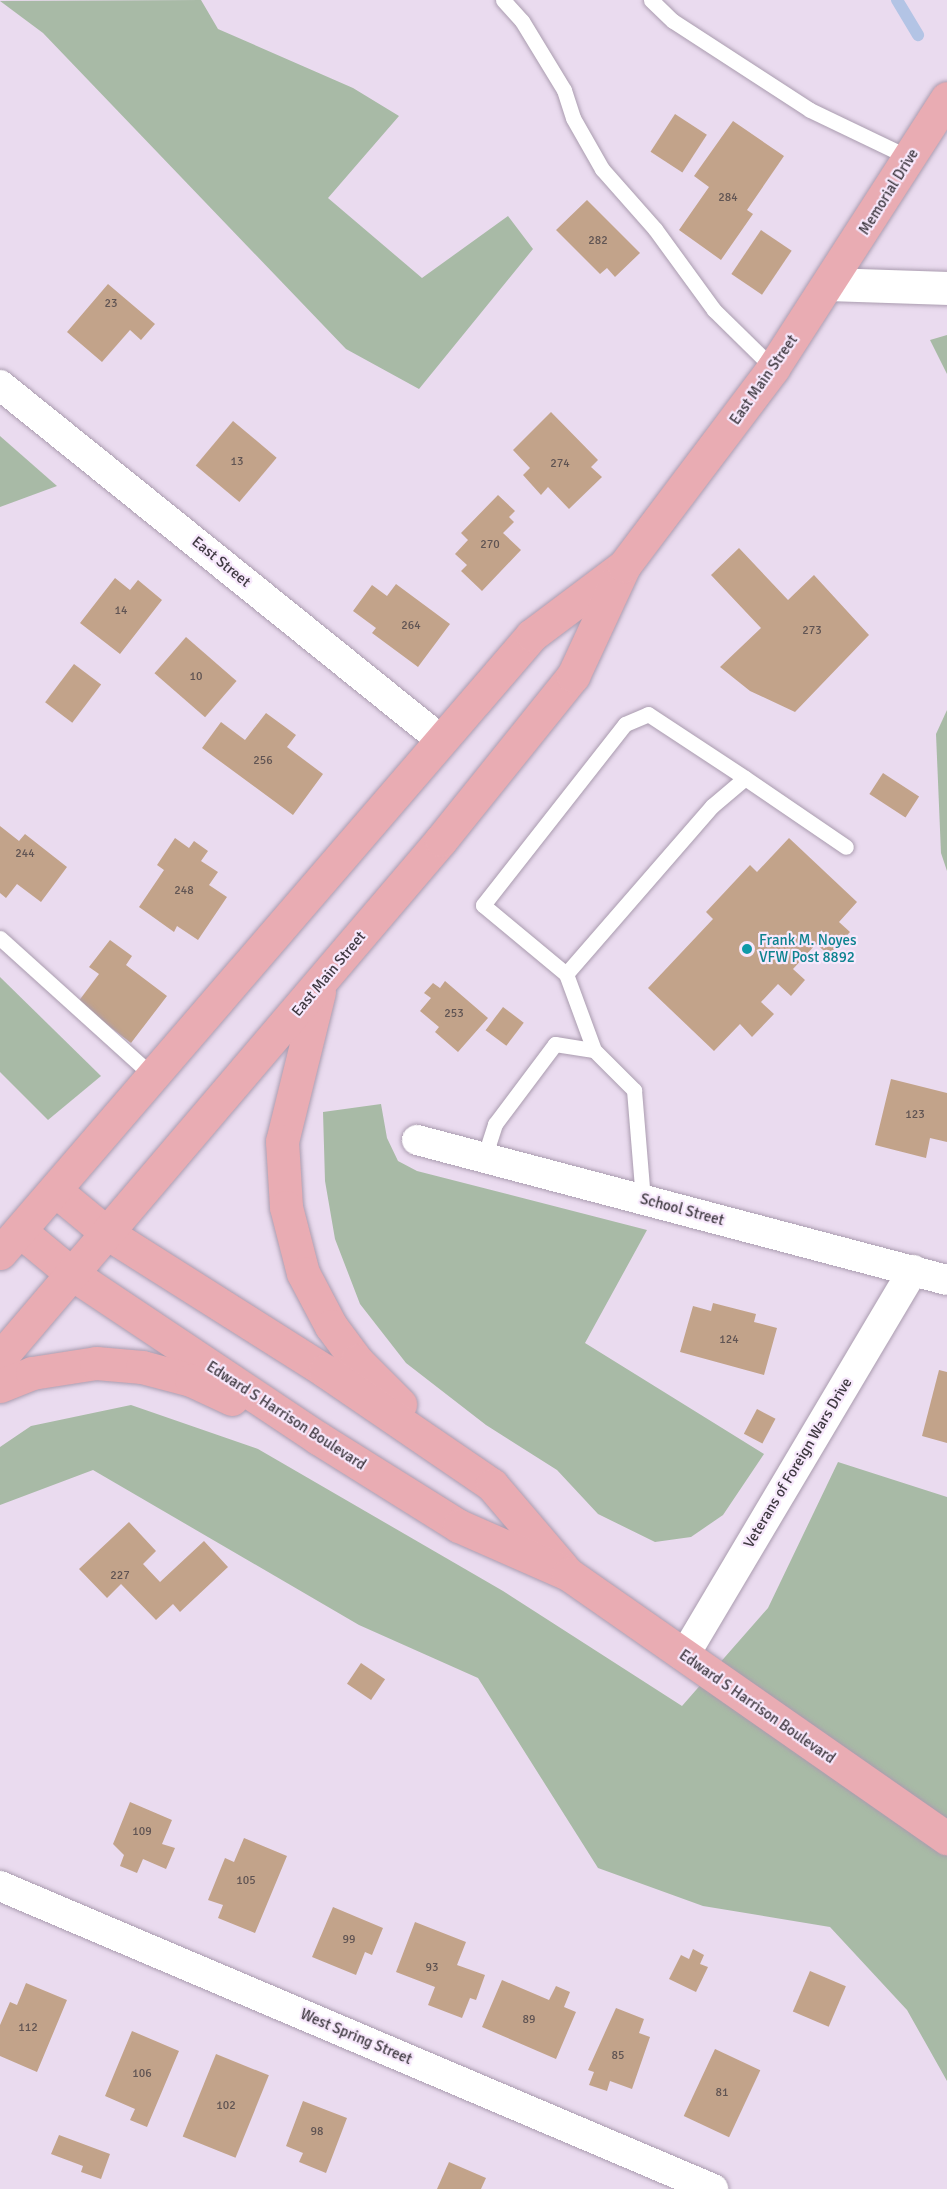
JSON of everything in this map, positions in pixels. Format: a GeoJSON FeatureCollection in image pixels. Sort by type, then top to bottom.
{"type":"FeatureCollection","features":[{"type":"Feature","properties":{"kind":"main road","name":"Memorial Drive"},"geometry":{"type":"LineString","coordinates":[[829,284],[947,98]]}},
{"type":"Feature","properties":{"kind":"main road","name":"East Main Street"},"geometry":{"type":"LineString","coordinates":[[0,1358],[322,982],[573,676],[624,566],[773,368],[829,284]]}},
{"type":"Feature","properties":{"kind":"main road"},"geometry":{"type":"LineString","coordinates":[[829,284],[947,288]]}},
{"type":"Feature","properties":{"kind":"main road","name":"East Main Street"},"geometry":{"type":"LineString","coordinates":[[10,1242],[155,1078],[532,635],[624,566]]}},
{"type":"Feature","properties":{"kind":"main road"},"geometry":{"type":"LineString","coordinates":[[322,982],[282,1141],[286,1207],[303,1273],[357,1361],[492,1485]]}},
{"type":"Feature","properties":{"kind":"main road","name":"Edward S Harrison Boulevard"},"geometry":{"type":"LineString","coordinates":[[56,1191],[107,1233],[325,1371],[492,1485],[568,1574]]}},
{"type":"Feature","properties":{"kind":"main road","name":"Edward S Harrison Boulevard"},"geometry":{"type":"LineString","coordinates":[[10,1242],[72,1274],[318,1438],[459,1526],[568,1574],[947,1838]]}},
{"type":"Feature","properties":{"kind":"main road"},"geometry":{"type":"LineString","coordinates":[[0,1386],[32,1373],[96,1363],[142,1367],[191,1380],[318,1438]]}},
{"type":"Feature","properties":{"kind":"street","name":"East Street"},"geometry":{"type":"LineString","coordinates":[[4,395],[441,740]]}},
{"type":"Feature","properties":{"kind":"street","name":"School Street"},"geometry":{"type":"LineString","coordinates":[[417,1140],[947,1280]]}},
{"type":"Feature","properties":{"kind":"street","name":"Veterans of Foreign Wars Drive"},"geometry":{"type":"LineString","coordinates":[[684,1656],[913,1270]]}},
{"type":"Feature","properties":{"kind":"street","name":"West Spring Street"},"geometry":{"type":"LineString","coordinates":[[0,1886],[713,2189]]}},
{"type":"Feature","properties":{"kind":"lane"},"geometry":{"type":"LineString","coordinates":[[651,0],[673,21],[810,110],[910,158]]}},
{"type":"Feature","properties":{"kind":"lane"},"geometry":{"type":"LineString","coordinates":[[509,2],[564,90],[573,118],[602,169],[655,229],[714,310],[773,368]]}},
{"type":"Feature","properties":{"kind":"lane"},"geometry":{"type":"LineString","coordinates":[[643,1199],[634,1090],[594,1050],[566,974],[483,905],[625,724],[648,714],[846,847]]}},
{"type":"Feature","properties":{"kind":"lane"},"geometry":{"type":"LineString","coordinates":[[566,974],[712,806],[745,778]]}},
{"type":"Feature","properties":{"kind":"lane"},"geometry":{"type":"LineString","coordinates":[[0,938],[155,1078]]}},
{"type":"Feature","properties":{"kind":"lane"},"geometry":{"type":"LineString","coordinates":[[484,1158],[495,1124],[555,1044],[594,1050]]}},
{"type":"Feature","properties":{"kind":"green space"},"geometry":{"type":"Polygon","coordinates":[[[201,0],[218,29],[353,88],[399,116],[328,198],[422,278],[508,216],[533,249],[419,389],[346,349],[43,33],[0,1],[201,0]]]}},
{"type":"Feature","properties":{"kind":"green space"},"geometry":{"type":"Polygon","coordinates":[[[947,335],[947,374],[930,340],[947,335]]]}},
{"type":"Feature","properties":{"kind":"green space"},"geometry":{"type":"Polygon","coordinates":[[[0,436],[57,486],[0,507],[0,436]]]}},
{"type":"Feature","properties":{"kind":"green space"},"geometry":{"type":"Polygon","coordinates":[[[947,710],[947,871],[941,853],[936,734],[947,710]]]}},
{"type":"Feature","properties":{"kind":"green space"},"geometry":{"type":"Polygon","coordinates":[[[0,977],[101,1076],[48,1120],[0,1072],[0,977]]]}},
{"type":"Feature","properties":{"kind":"green space"},"geometry":{"type":"Polygon","coordinates":[[[381,1104],[387,1138],[398,1161],[417,1171],[647,1230],[585,1343],[764,1454],[723,1515],[691,1537],[655,1542],[598,1514],[557,1470],[486,1425],[406,1363],[360,1304],[335,1239],[325,1181],[323,1112],[381,1104]]]}},
{"type":"Feature","properties":{"kind":"green space"},"geometry":{"type":"Polygon","coordinates":[[[131,1405],[258,1449],[503,1591],[682,1706],[768,1608],[838,1462],[947,1497],[947,2081],[907,2010],[830,1927],[703,1906],[598,1868],[478,1678],[359,1625],[93,1470],[0,1505],[0,1447],[31,1426],[131,1405]]]}},
{"type":"Feature","properties":{"kind":"building"},"geometry":{"type":"Polygon","coordinates":[[[675,114],[707,135],[682,172],[650,152],[675,114]]]}},
{"type":"Feature","properties":{"kind":"building"},"geometry":{"type":"Polygon","coordinates":[[[733,121],[784,156],[747,210],[753,214],[721,260],[679,230],[709,187],[694,176],[733,121]]]}},
{"type":"Feature","properties":{"kind":"building"},"geometry":{"type":"Polygon","coordinates":[[[587,200],[640,253],[615,277],[607,268],[600,274],[556,230],[587,200]]]}},
{"type":"Feature","properties":{"kind":"building"},"geometry":{"type":"Polygon","coordinates":[[[761,230],[792,251],[762,295],[731,274],[761,230]]]}},
{"type":"Feature","properties":{"kind":"building"},"geometry":{"type":"Polygon","coordinates":[[[108,284],[155,324],[141,340],[130,330],[102,362],[67,332],[108,284]]]}},
{"type":"Feature","properties":{"kind":"building"},"geometry":{"type":"Polygon","coordinates":[[[551,412],[598,460],[591,467],[602,477],[569,509],[548,487],[541,495],[523,475],[530,468],[513,450],[551,412]]]}},
{"type":"Feature","properties":{"kind":"building"},"geometry":{"type":"Polygon","coordinates":[[[233,421],[277,458],[239,502],[196,465],[233,421]]]}},
{"type":"Feature","properties":{"kind":"building"},"geometry":{"type":"Polygon","coordinates":[[[498,495],[515,511],[509,517],[514,522],[503,533],[521,550],[482,591],[461,571],[467,565],[455,554],[468,540],[461,533],[498,495]]]}},
{"type":"Feature","properties":{"kind":"building"},"geometry":{"type":"Polygon","coordinates":[[[739,548],[788,600],[814,575],[869,635],[795,712],[750,691],[720,667],[761,628],[711,575],[739,548]]]}},
{"type":"Feature","properties":{"kind":"building"},"geometry":{"type":"Polygon","coordinates":[[[115,578],[130,590],[138,580],[162,600],[120,654],[80,623],[115,578]]]}},
{"type":"Feature","properties":{"kind":"building"},"geometry":{"type":"Polygon","coordinates":[[[396,584],[450,624],[418,667],[372,633],[376,628],[353,611],[372,585],[387,596],[396,584]]]}},
{"type":"Feature","properties":{"kind":"building"},"geometry":{"type":"Polygon","coordinates":[[[186,637],[237,681],[205,717],[155,673],[186,637]]]}},
{"type":"Feature","properties":{"kind":"building"},"geometry":{"type":"Polygon","coordinates":[[[74,664],[101,684],[72,723],[45,702],[74,664]]]}},
{"type":"Feature","properties":{"kind":"building"},"geometry":{"type":"Polygon","coordinates":[[[266,713],[296,735],[287,747],[323,774],[293,815],[202,748],[221,722],[245,740],[266,713]]]}},
{"type":"Feature","properties":{"kind":"building"},"geometry":{"type":"Polygon","coordinates":[[[883,773],[919,796],[905,817],[869,794],[883,773]]]}},
{"type":"Feature","properties":{"kind":"building"},"geometry":{"type":"Polygon","coordinates":[[[0,826],[19,841],[25,834],[67,867],[41,902],[17,884],[6,898],[0,893],[0,826]]]}},
{"type":"Feature","properties":{"kind":"building"},"geometry":{"type":"Polygon","coordinates":[[[175,838],[189,848],[194,841],[208,851],[201,861],[218,872],[209,885],[227,897],[198,940],[177,926],[174,932],[139,907],[164,870],[157,865],[175,838]]]}},
{"type":"Feature","properties":{"kind":"building","name":"Frank M. Noyes VFW Post 8892"},"geometry":{"type":"Polygon","coordinates":[[[789,838],[857,902],[839,922],[850,932],[829,955],[816,944],[793,969],[805,980],[791,996],[778,984],[761,1002],[774,1014],[752,1037],[740,1024],[714,1051],[648,988],[713,919],[706,912],[750,865],[757,872],[789,838]]]}},
{"type":"Feature","properties":{"kind":"building"},"geometry":{"type":"Polygon","coordinates":[[[110,940],[132,956],[126,965],[167,996],[131,1043],[78,1002],[99,974],[89,967],[110,940]]]}},
{"type":"Feature","properties":{"kind":"building"},"geometry":{"type":"Polygon","coordinates":[[[445,981],[488,1018],[458,1052],[435,1032],[439,1027],[420,1011],[431,998],[424,993],[433,983],[440,988],[445,981]]]}},
{"type":"Feature","properties":{"kind":"building"},"geometry":{"type":"Polygon","coordinates":[[[503,1007],[524,1023],[506,1046],[486,1030],[503,1007]]]}},
{"type":"Feature","properties":{"kind":"building"},"geometry":{"type":"Polygon","coordinates":[[[891,1079],[947,1093],[947,1142],[930,1138],[926,1158],[875,1145],[891,1079]]]}},
{"type":"Feature","properties":{"kind":"building"},"geometry":{"type":"Polygon","coordinates":[[[713,1303],[756,1314],[754,1322],[777,1328],[764,1375],[680,1352],[693,1306],[711,1311],[713,1303]]]}},
{"type":"Feature","properties":{"kind":"building"},"geometry":{"type":"Polygon","coordinates":[[[939,1370],[947,1372],[947,1443],[922,1436],[939,1370]]]}},
{"type":"Feature","properties":{"kind":"building"},"geometry":{"type":"Polygon","coordinates":[[[757,1409],[776,1419],[762,1444],[744,1434],[757,1409]]]}},
{"type":"Feature","properties":{"kind":"building"},"geometry":{"type":"Polygon","coordinates":[[[129,1522],[156,1551],[143,1564],[160,1582],[204,1541],[228,1567],[180,1612],[173,1604],[156,1620],[121,1584],[107,1598],[79,1569],[129,1522]]]}},
{"type":"Feature","properties":{"kind":"building"},"geometry":{"type":"Polygon","coordinates":[[[361,1663],[385,1679],[371,1700],[347,1684],[361,1663]]]}},
{"type":"Feature","properties":{"kind":"building"},"geometry":{"type":"Polygon","coordinates":[[[130,1802],[172,1820],[162,1844],[175,1848],[166,1869],[143,1859],[137,1873],[120,1866],[124,1855],[113,1844],[130,1802]]]}},
{"type":"Feature","properties":{"kind":"building"},"geometry":{"type":"Polygon","coordinates":[[[244,1838],[287,1856],[255,1933],[218,1918],[223,1905],[208,1900],[225,1858],[234,1862],[244,1838]]]}},
{"type":"Feature","properties":{"kind":"building"},"geometry":{"type":"Polygon","coordinates":[[[333,1907],[383,1928],[372,1955],[365,1952],[356,1975],[312,1957],[333,1907]]]}},
{"type":"Feature","properties":{"kind":"building"},"geometry":{"type":"Polygon","coordinates":[[[415,1922],[466,1942],[457,1965],[485,1975],[476,2000],[470,1998],[462,2018],[428,2005],[435,1987],[396,1972],[415,1922]]]}},
{"type":"Feature","properties":{"kind":"building"},"geometry":{"type":"Polygon","coordinates":[[[693,1949],[704,1955],[700,1964],[708,1967],[696,1992],[669,1979],[681,1955],[689,1959],[693,1949]]]}},
{"type":"Feature","properties":{"kind":"building"},"geometry":{"type":"Polygon","coordinates":[[[810,1971],[846,1986],[829,2027],[793,2012],[810,1971]]]}},
{"type":"Feature","properties":{"kind":"building"},"geometry":{"type":"Polygon","coordinates":[[[502,1980],[549,2000],[556,1986],[570,1992],[564,2007],[576,2012],[556,2059],[482,2027],[502,1980]]]}},
{"type":"Feature","properties":{"kind":"building"},"geometry":{"type":"Polygon","coordinates":[[[26,1983],[67,2000],[37,2072],[0,2056],[0,2025],[10,2002],[17,2005],[26,1983]]]}},
{"type":"Feature","properties":{"kind":"building"},"geometry":{"type":"Polygon","coordinates":[[[616,2008],[644,2019],[639,2033],[650,2037],[632,2089],[610,2081],[607,2091],[589,2085],[594,2072],[588,2070],[616,2008]]]}},
{"type":"Feature","properties":{"kind":"building"},"geometry":{"type":"Polygon","coordinates":[[[132,2031],[179,2051],[147,2127],[130,2120],[135,2109],[105,2096],[132,2031]]]}},
{"type":"Feature","properties":{"kind":"building"},"geometry":{"type":"Polygon","coordinates":[[[715,2049],[760,2070],[729,2137],[684,2116],[715,2049]]]}},
{"type":"Feature","properties":{"kind":"building"},"geometry":{"type":"Polygon","coordinates":[[[216,2054],[269,2075],[236,2158],[183,2137],[216,2054]]]}},
{"type":"Feature","properties":{"kind":"building"},"geometry":{"type":"Polygon","coordinates":[[[303,2101],[347,2118],[326,2173],[299,2162],[303,2153],[286,2146],[303,2101]]]}},
{"type":"Feature","properties":{"kind":"building"},"geometry":{"type":"Polygon","coordinates":[[[59,2135],[110,2154],[101,2179],[81,2172],[83,2166],[51,2154],[59,2135]]]}},
{"type":"Feature","properties":{"kind":"building"},"geometry":{"type":"Polygon","coordinates":[[[449,2162],[486,2178],[481,2189],[437,2189],[449,2162]]]}},
{"type":"Feature","properties":{"kind":"waterway"},"geometry":{"type":"LineString","coordinates":[[897,0],[918,35]]}},
{"type":"Feature","properties":{"kind":"place","name":"Frank M. Noyes VFW Post 8892"},"geometry":{"type":"Point","coordinates":[747,949]}}]}
